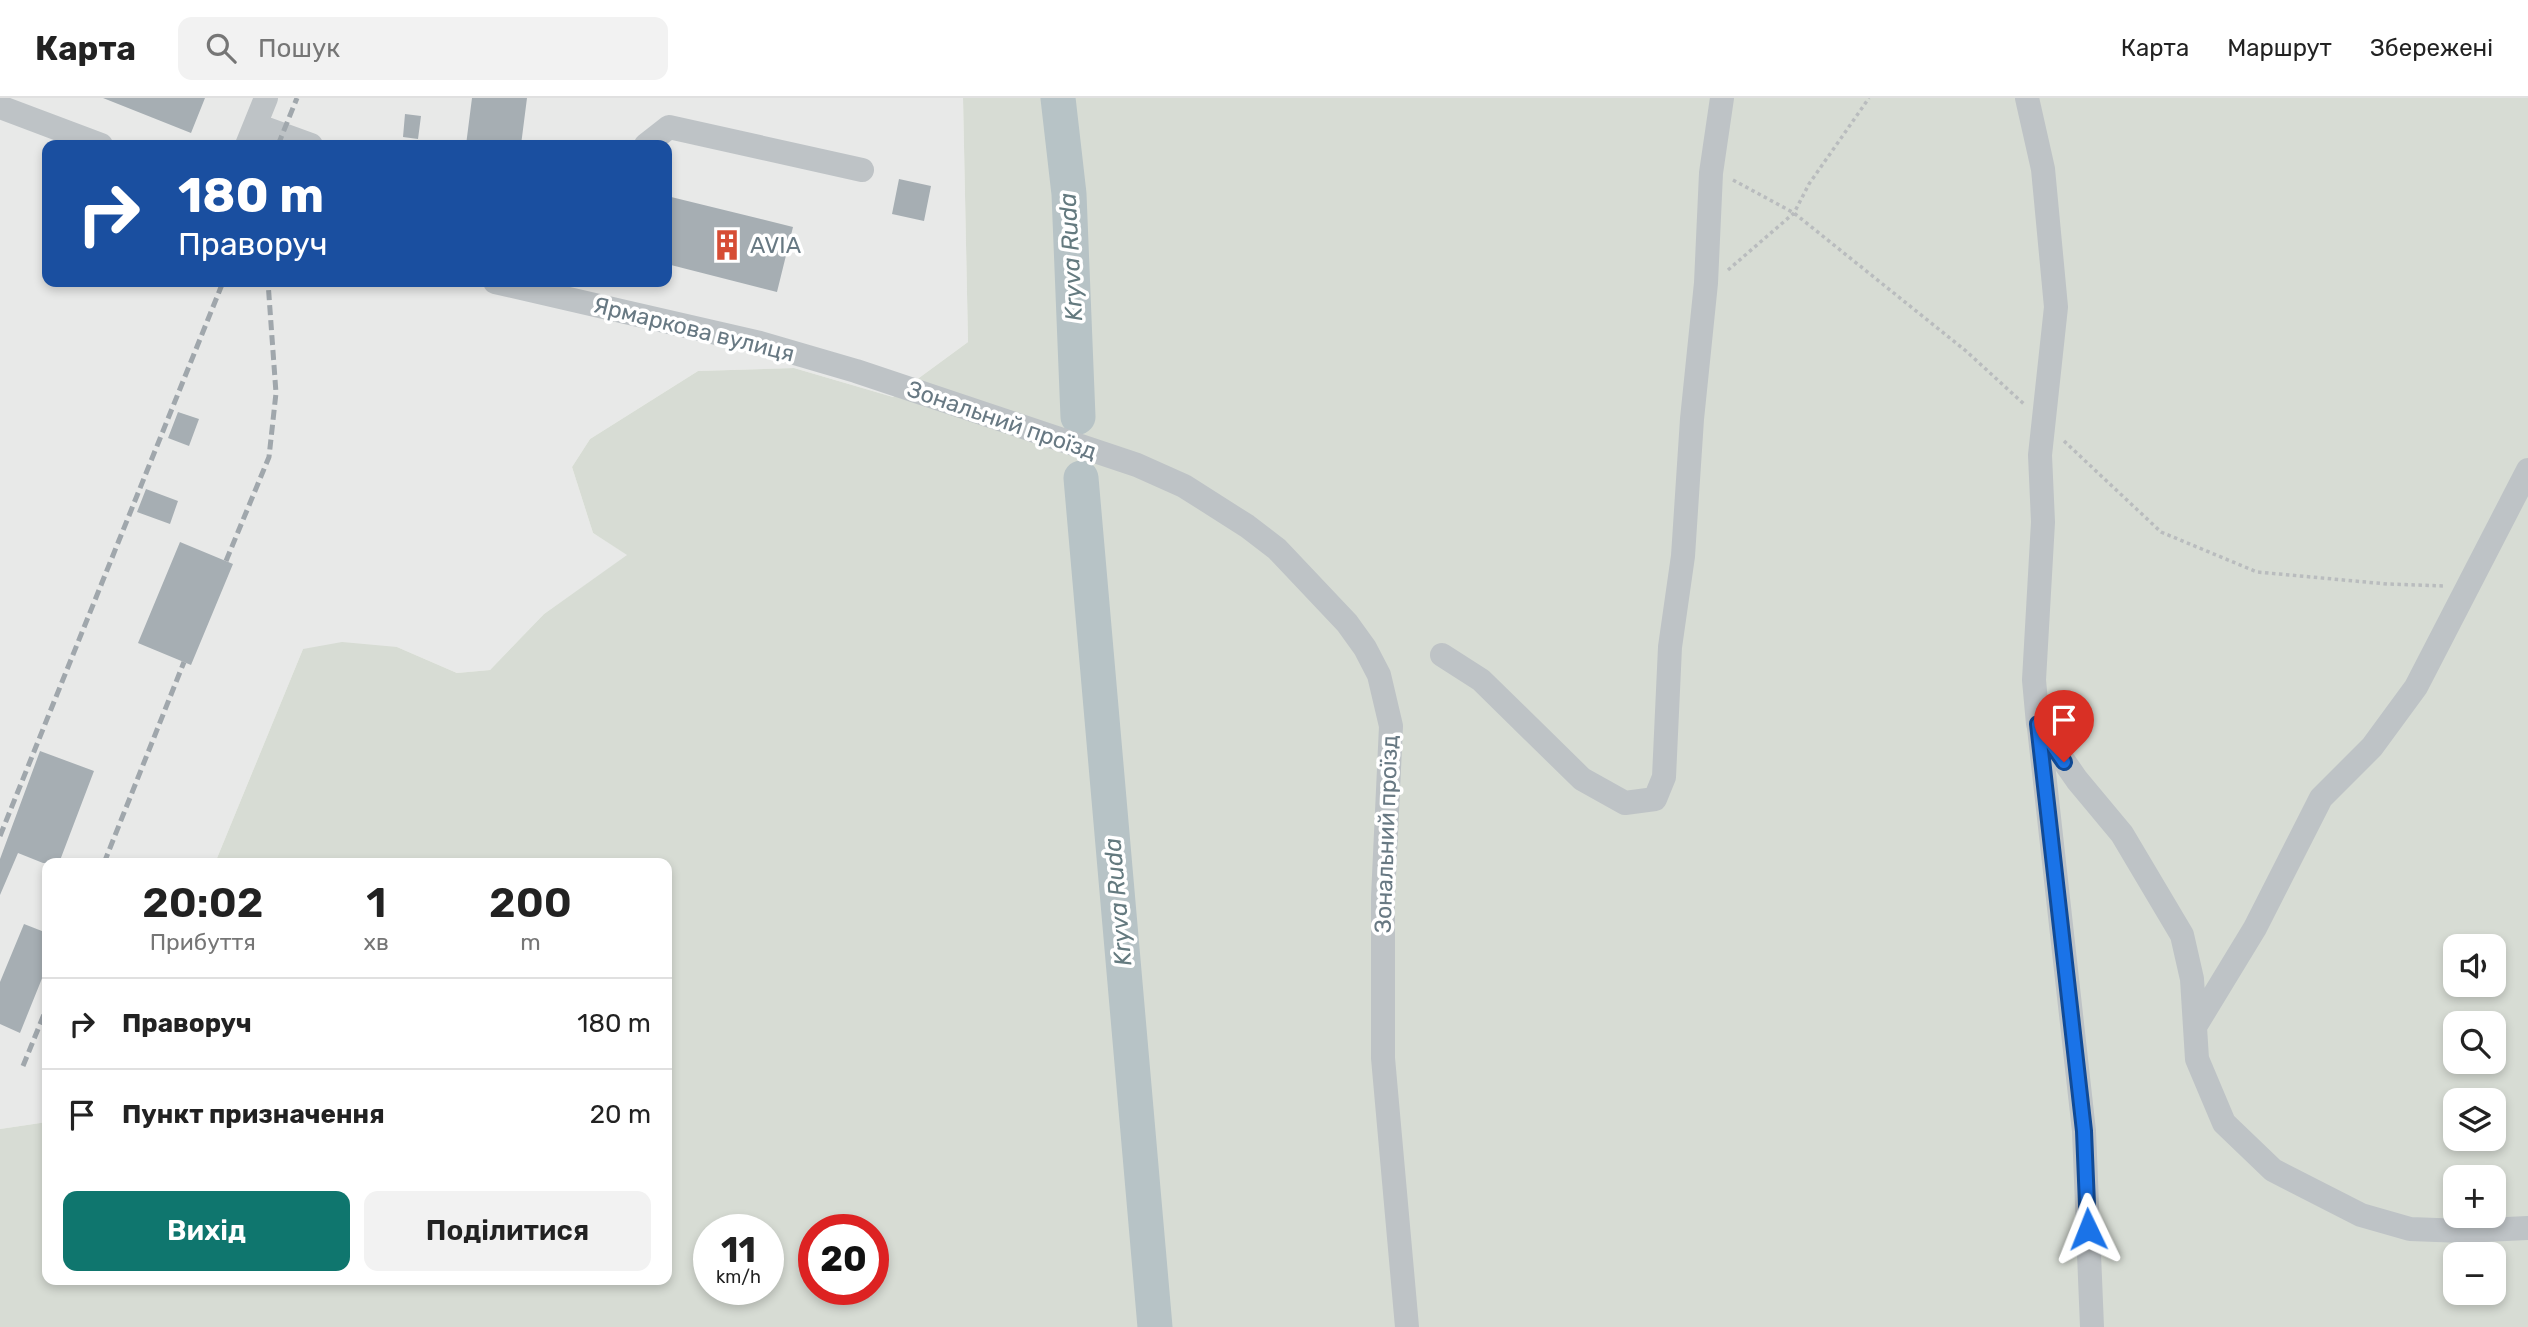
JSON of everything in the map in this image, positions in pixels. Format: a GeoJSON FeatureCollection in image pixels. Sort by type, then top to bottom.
{"type":"FeatureCollection","features":[{"type":"Feature","properties":{"kind":"street"},"geometry":{"type":"LineString","coordinates":[[267,98],[252,135],[282,140]]}},
{"type":"Feature","properties":{"kind":"street"},"geometry":{"type":"LineString","coordinates":[[1442,655],[1481,680],[1582,779],[1625,803],[1655,799],[1664,777],[1670,647],[1683,556],[1692,419],[1706,283],[1711,173],[1722,98]]}},
{"type":"Feature","properties":{"kind":"street"},"geometry":{"type":"LineString","coordinates":[[2027,98],[2043,169],[2056,307],[2040,455],[2043,522],[2034,680],[2084,1131],[2092,1327]]}},
{"type":"Feature","properties":{"kind":"street"},"geometry":{"type":"LineString","coordinates":[[0,107],[88,140]]}},
{"type":"Feature","properties":{"kind":"street"},"geometry":{"type":"LineString","coordinates":[[652,140],[669,127],[862,170]]}},
{"type":"Feature","properties":{"kind":"street","name":"Ярмаркова вулиця"},"geometry":{"type":"LineString","coordinates":[[517,287],[760,343],[893,382]]}},
{"type":"Feature","properties":{"kind":"street","name":"Зональний проїзд"},"geometry":{"type":"LineString","coordinates":[[893,382],[1137,465],[1184,486],[1237,519],[1277,550],[1331,606],[1365,648],[1379,675],[1391,726],[1382,921],[1382,1058],[1407,1327]]}},
{"type":"Feature","properties":{"kind":"street"},"geometry":{"type":"LineString","coordinates":[[2196,1025],[2255,928],[2321,798],[2372,747],[2416,687],[2528,470]]}},
{"type":"Feature","properties":{"kind":"street"},"geometry":{"type":"LineString","coordinates":[[2038,724],[2077,780],[2122,834],[2182,935],[2192,979],[2197,1059],[2224,1123],[2273,1170],[2361,1215],[2410,1229],[2463,1231],[2528,1228]]}},
{"type":"Feature","properties":{"kind":"path"},"geometry":{"type":"LineString","coordinates":[[1706,283],[1727,271],[1794,214],[1809,184],[1869,98]]}},
{"type":"Feature","properties":{"kind":"path"},"geometry":{"type":"LineString","coordinates":[[1711,173],[1740,183],[1794,214],[1966,351],[2161,532],[2257,572],[2387,584],[2468,587]]}},
{"type":"Feature","properties":{"kind":"shaded area"},"geometry":{"type":"Polygon","coordinates":[[[0,98],[963,98],[968,342],[893,397],[794,368],[698,371],[590,439],[572,467],[593,533],[628,555],[544,614],[490,670],[457,673],[397,647],[303,649],[217,858],[42,858],[42,1123],[0,1129],[0,98]]]}},
{"type":"Feature","properties":{"kind":"shaded area"},"geometry":{"type":"Polygon","coordinates":[[[963,98],[2528,98],[2528,1327],[0,1327],[0,1129],[42,1123],[42,1285],[672,1285],[672,858],[217,858],[303,649],[342,642],[397,647],[457,673],[490,670],[544,614],[627,555],[593,533],[572,467],[590,439],[698,371],[794,368],[893,397],[968,342],[963,98]]]}},
{"type":"Feature","properties":{"kind":"building"},"geometry":{"type":"Polygon","coordinates":[[[103,98],[205,98],[191,133],[103,98]]]}},
{"type":"Feature","properties":{"kind":"building"},"geometry":{"type":"Polygon","coordinates":[[[472,98],[527,98],[522,140],[467,140],[472,98]]]}},
{"type":"Feature","properties":{"kind":"building"},"geometry":{"type":"Polygon","coordinates":[[[405,114],[421,116],[418,139],[403,137],[405,114]]]}},
{"type":"Feature","properties":{"kind":"building"},"geometry":{"type":"Polygon","coordinates":[[[899,179],[931,186],[924,221],[892,214],[899,179]]]}},
{"type":"Feature","properties":{"kind":"building","name":"AVIA"},"geometry":{"type":"Polygon","coordinates":[[[672,197],[793,227],[777,292],[672,265],[672,197]]]}},
{"type":"Feature","properties":{"kind":"building"},"geometry":{"type":"Polygon","coordinates":[[[178,412],[199,419],[189,446],[168,438],[178,412]]]}},
{"type":"Feature","properties":{"kind":"building"},"geometry":{"type":"Polygon","coordinates":[[[146,489],[178,501],[170,524],[137,512],[146,489]]]}},
{"type":"Feature","properties":{"kind":"building"},"geometry":{"type":"Polygon","coordinates":[[[180,542],[233,564],[191,665],[138,643],[180,542]]]}},
{"type":"Feature","properties":{"kind":"building"},"geometry":{"type":"Polygon","coordinates":[[[40,751],[94,771],[61,858],[42,858],[42,863],[18,853],[0,895],[0,859],[40,751]]]}},
{"type":"Feature","properties":{"kind":"building"},"geometry":{"type":"Polygon","coordinates":[[[24,924],[42,931],[42,978],[20,1033],[0,1024],[0,982],[24,924]]]}},
{"type":"Feature","properties":{"kind":"waterway","name":"Kryva Ruda"},"geometry":{"type":"LineString","coordinates":[[1058,98],[1069,194],[1078,417]]}},
{"type":"Feature","properties":{"kind":"waterway","name":"Kryva Ruda"},"geometry":{"type":"LineString","coordinates":[[1081,478],[1155,1327]]}},
{"type":"Feature","properties":{"kind":"railway"},"geometry":{"type":"LineString","coordinates":[[280,140],[297,98]]}},
{"type":"Feature","properties":{"kind":"railway"},"geometry":{"type":"LineString","coordinates":[[0,836],[221,287]]}},
{"type":"Feature","properties":{"kind":"railway"},"geometry":{"type":"LineString","coordinates":[[226,561],[269,457],[276,393],[268,287]]}},
{"type":"Feature","properties":{"kind":"railway"},"geometry":{"type":"LineString","coordinates":[[106,858],[184,662]]}},
{"type":"Feature","properties":{"kind":"railway"},"geometry":{"type":"LineString","coordinates":[[23,1066],[42,1019]]}},
{"type":"Feature","properties":{"kind":"place","name":"AVIA"},"geometry":{"type":"Point","coordinates":[727,245]}},
{"type":"Feature","properties":{"kind":"route"},"geometry":{"type":"LineString","coordinates":[[2064,762],[2038,724],[2084,1131],[2088,1229]]}}]}
